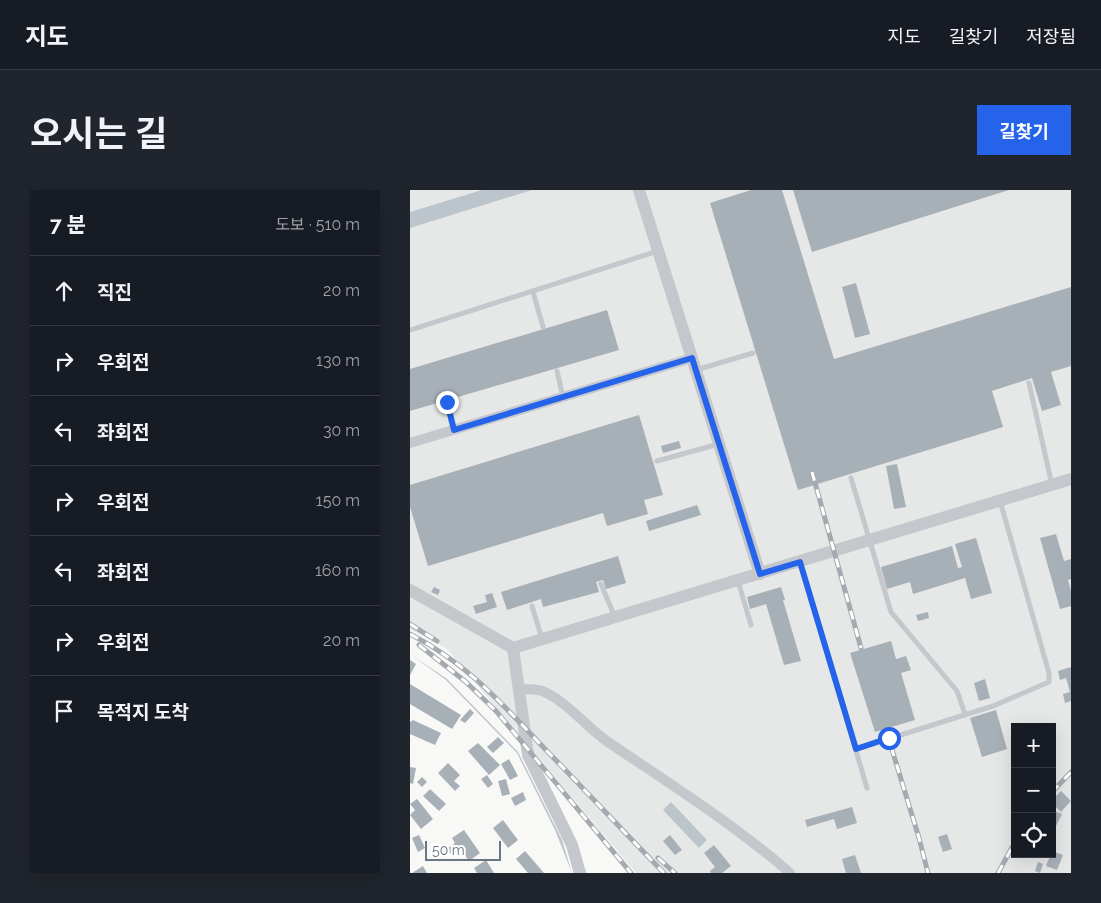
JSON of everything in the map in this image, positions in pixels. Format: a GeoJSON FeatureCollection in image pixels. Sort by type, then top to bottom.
{"type":"FeatureCollection","features":[{"type":"Feature","properties":{"kind":"street"},"geometry":{"type":"LineString","coordinates":[[639,190],[760,574]]}},
{"type":"Feature","properties":{"kind":"street"},"geometry":{"type":"LineString","coordinates":[[410,443],[563,397],[694,364]]}},
{"type":"Feature","properties":{"kind":"street"},"geometry":{"type":"LineString","coordinates":[[410,590],[513,648],[1071,479]]}},
{"type":"Feature","properties":{"kind":"street"},"geometry":{"type":"LineString","coordinates":[[513,648],[528,755],[572,844],[580,873]]}},
{"type":"Feature","properties":{"kind":"street"},"geometry":{"type":"LineString","coordinates":[[519,689],[542,691],[564,706],[607,741],[759,847],[790,873]]}},
{"type":"Feature","properties":{"kind":"lane"},"geometry":{"type":"LineString","coordinates":[[410,330],[533,292],[658,250]]}},
{"type":"Feature","properties":{"kind":"lane"},"geometry":{"type":"LineString","coordinates":[[533,292],[543,327]]}},
{"type":"Feature","properties":{"kind":"lane"},"geometry":{"type":"LineString","coordinates":[[694,364],[753,353]]}},
{"type":"Feature","properties":{"kind":"lane"},"geometry":{"type":"LineString","coordinates":[[556,371],[563,397]]}},
{"type":"Feature","properties":{"kind":"lane"},"geometry":{"type":"LineString","coordinates":[[1029,383],[1052,485]]}},
{"type":"Feature","properties":{"kind":"lane"},"geometry":{"type":"LineString","coordinates":[[447,402],[454,430]]}},
{"type":"Feature","properties":{"kind":"lane"},"geometry":{"type":"LineString","coordinates":[[657,461],[719,443]]}},
{"type":"Feature","properties":{"kind":"lane"},"geometry":{"type":"LineString","coordinates":[[851,478],[891,612],[957,691],[965,714]]}},
{"type":"Feature","properties":{"kind":"lane"},"geometry":{"type":"LineString","coordinates":[[856,749],[993,706],[1049,682],[1049,673],[1000,501]]}},
{"type":"Feature","properties":{"kind":"lane"},"geometry":{"type":"LineString","coordinates":[[800,562],[868,788]]}},
{"type":"Feature","properties":{"kind":"lane"},"geometry":{"type":"LineString","coordinates":[[738,581],[751,625]]}},
{"type":"Feature","properties":{"kind":"lane"},"geometry":{"type":"LineString","coordinates":[[601,584],[616,618]]}},
{"type":"Feature","properties":{"kind":"lane"},"geometry":{"type":"LineString","coordinates":[[532,606],[542,640]]}},
{"type":"Feature","properties":{"kind":"shaded area"},"geometry":{"type":"Polygon","coordinates":[[[410,190],[1071,190],[1071,873],[636,873],[447,649],[410,629],[410,190]]]}},
{"type":"Feature","properties":{"kind":"shaded area"},"geometry":{"type":"Polygon","coordinates":[[[482,190],[532,190],[410,228],[410,212],[482,190]]]}},
{"type":"Feature","properties":{"kind":"shaded area"},"geometry":{"type":"Polygon","coordinates":[[[410,654],[447,679],[518,752],[562,840],[572,873],[555,830],[517,753],[446,680],[410,654]]]}},
{"type":"Feature","properties":{"kind":"shaded area"},"geometry":{"type":"Polygon","coordinates":[[[671,802],[707,840],[699,848],[663,810],[671,802]]]}},
{"type":"Feature","properties":{"kind":"building"},"geometry":{"type":"Polygon","coordinates":[[[751,190],[782,190],[834,359],[1071,287],[1071,366],[1051,372],[1061,405],[1042,411],[1032,378],[992,391],[1003,427],[798,490],[710,203],[751,190]]]}},
{"type":"Feature","properties":{"kind":"building"},"geometry":{"type":"Polygon","coordinates":[[[793,190],[1009,190],[812,252],[793,190]]]}},
{"type":"Feature","properties":{"kind":"building"},"geometry":{"type":"Polygon","coordinates":[[[856,283],[870,334],[855,338],[842,287],[856,283]]]}},
{"type":"Feature","properties":{"kind":"building"},"geometry":{"type":"Polygon","coordinates":[[[607,310],[619,350],[410,411],[410,369],[607,310]]]}},
{"type":"Feature","properties":{"kind":"building"},"geometry":{"type":"Polygon","coordinates":[[[639,415],[663,495],[644,500],[648,514],[607,526],[603,513],[428,566],[410,507],[410,485],[639,415]]]}},
{"type":"Feature","properties":{"kind":"building"},"geometry":{"type":"Polygon","coordinates":[[[679,441],[681,448],[663,453],[661,446],[679,441]]]}},
{"type":"Feature","properties":{"kind":"building"},"geometry":{"type":"Polygon","coordinates":[[[897,464],[906,507],[894,509],[886,466],[897,464]]]}},
{"type":"Feature","properties":{"kind":"building"},"geometry":{"type":"Polygon","coordinates":[[[697,505],[701,515],[649,531],[646,521],[697,505]]]}},
{"type":"Feature","properties":{"kind":"building"},"geometry":{"type":"Polygon","coordinates":[[[1056,534],[1064,561],[1071,559],[1071,579],[1068,580],[1071,591],[1071,606],[1060,609],[1040,538],[1056,534]]]}},
{"type":"Feature","properties":{"kind":"building"},"geometry":{"type":"Polygon","coordinates":[[[976,538],[992,593],[971,599],[965,578],[913,594],[910,582],[887,589],[881,567],[952,546],[958,568],[962,567],[955,544],[976,538]]]}},
{"type":"Feature","properties":{"kind":"building"},"geometry":{"type":"Polygon","coordinates":[[[618,556],[626,583],[606,589],[603,580],[596,582],[599,592],[543,607],[541,599],[507,610],[501,592],[618,556]]]}},
{"type":"Feature","properties":{"kind":"building"},"geometry":{"type":"Polygon","coordinates":[[[434,587],[440,590],[438,595],[431,592],[434,587]]]}},
{"type":"Feature","properties":{"kind":"building"},"geometry":{"type":"Polygon","coordinates":[[[781,587],[801,661],[784,665],[766,604],[750,609],[747,597],[781,587]]]}},
{"type":"Feature","properties":{"kind":"building"},"geometry":{"type":"Polygon","coordinates":[[[492,593],[497,607],[476,614],[473,606],[487,602],[485,595],[492,593]]]}},
{"type":"Feature","properties":{"kind":"building"},"geometry":{"type":"Polygon","coordinates":[[[928,612],[929,618],[918,621],[916,615],[928,612]]]}},
{"type":"Feature","properties":{"kind":"building"},"geometry":{"type":"Polygon","coordinates":[[[891,641],[896,659],[906,656],[911,670],[901,673],[915,720],[875,732],[850,653],[891,641]]]}},
{"type":"Feature","properties":{"kind":"building"},"geometry":{"type":"Polygon","coordinates":[[[410,660],[416,664],[410,675],[410,660]]]}},
{"type":"Feature","properties":{"kind":"building"},"geometry":{"type":"Polygon","coordinates":[[[1071,667],[1071,701],[1065,703],[1063,694],[1070,692],[1066,678],[1060,680],[1058,671],[1071,667]]]}},
{"type":"Feature","properties":{"kind":"building"},"geometry":{"type":"Polygon","coordinates":[[[985,679],[990,698],[979,701],[974,683],[985,679]]]}},
{"type":"Feature","properties":{"kind":"building"},"geometry":{"type":"Polygon","coordinates":[[[410,684],[461,715],[452,729],[410,704],[410,684]]]}},
{"type":"Feature","properties":{"kind":"building"},"geometry":{"type":"Polygon","coordinates":[[[470,709],[474,713],[465,723],[460,720],[470,709]]]}},
{"type":"Feature","properties":{"kind":"building"},"geometry":{"type":"Polygon","coordinates":[[[996,710],[1007,749],[982,757],[970,718],[996,710]]]}},
{"type":"Feature","properties":{"kind":"building"},"geometry":{"type":"Polygon","coordinates":[[[413,720],[441,733],[435,745],[410,734],[410,722],[413,720]]]}},
{"type":"Feature","properties":{"kind":"building"},"geometry":{"type":"Polygon","coordinates":[[[498,737],[504,743],[493,753],[487,747],[498,737]]]}},
{"type":"Feature","properties":{"kind":"building"},"geometry":{"type":"Polygon","coordinates":[[[478,743],[500,765],[489,775],[468,751],[478,743]]]}},
{"type":"Feature","properties":{"kind":"building"},"geometry":{"type":"Polygon","coordinates":[[[509,759],[518,776],[510,780],[501,764],[509,759]]]}},
{"type":"Feature","properties":{"kind":"building"},"geometry":{"type":"Polygon","coordinates":[[[448,763],[460,775],[454,781],[460,786],[455,791],[438,773],[448,763]]]}},
{"type":"Feature","properties":{"kind":"building"},"geometry":{"type":"Polygon","coordinates":[[[410,767],[416,768],[413,784],[410,783],[410,767]]]}},
{"type":"Feature","properties":{"kind":"building"},"geometry":{"type":"Polygon","coordinates":[[[487,775],[493,784],[488,788],[481,779],[487,775]]]}},
{"type":"Feature","properties":{"kind":"building"},"geometry":{"type":"Polygon","coordinates":[[[422,777],[427,782],[422,787],[417,782],[422,777]]]}},
{"type":"Feature","properties":{"kind":"building"},"geometry":{"type":"Polygon","coordinates":[[[506,779],[510,794],[502,796],[498,781],[506,779]]]}},
{"type":"Feature","properties":{"kind":"building"},"geometry":{"type":"Polygon","coordinates":[[[430,789],[446,804],[439,811],[423,796],[430,789]]]}},
{"type":"Feature","properties":{"kind":"building"},"geometry":{"type":"Polygon","coordinates":[[[1061,791],[1071,801],[1061,812],[1056,807],[1056,796],[1061,791]]]}},
{"type":"Feature","properties":{"kind":"building"},"geometry":{"type":"Polygon","coordinates":[[[523,792],[526,800],[515,806],[511,798],[523,792]]]}},
{"type":"Feature","properties":{"kind":"building"},"geometry":{"type":"Polygon","coordinates":[[[417,799],[433,819],[421,829],[410,815],[415,810],[410,804],[417,799]]]}},
{"type":"Feature","properties":{"kind":"building"},"geometry":{"type":"Polygon","coordinates":[[[852,807],[857,823],[837,829],[834,819],[807,827],[805,820],[852,807]]]}},
{"type":"Feature","properties":{"kind":"building"},"geometry":{"type":"Polygon","coordinates":[[[1056,812],[1062,814],[1056,826],[1056,812]]]}},
{"type":"Feature","properties":{"kind":"building"},"geometry":{"type":"Polygon","coordinates":[[[503,820],[518,840],[508,848],[493,828],[503,820]]]}},
{"type":"Feature","properties":{"kind":"building"},"geometry":{"type":"Polygon","coordinates":[[[464,830],[480,853],[469,861],[460,848],[451,854],[447,849],[455,843],[452,838],[464,830]]]}},
{"type":"Feature","properties":{"kind":"building"},"geometry":{"type":"Polygon","coordinates":[[[947,834],[952,849],[943,852],[938,837],[947,834]]]}},
{"type":"Feature","properties":{"kind":"building"},"geometry":{"type":"Polygon","coordinates":[[[419,835],[425,848],[418,852],[412,838],[419,835]]]}},
{"type":"Feature","properties":{"kind":"building"},"geometry":{"type":"Polygon","coordinates":[[[670,835],[682,850],[675,855],[663,841],[670,835]]]}},
{"type":"Feature","properties":{"kind":"building"},"geometry":{"type":"Polygon","coordinates":[[[714,845],[731,866],[722,873],[711,873],[710,871],[715,867],[704,853],[714,845]]]}},
{"type":"Feature","properties":{"kind":"building"},"geometry":{"type":"Polygon","coordinates":[[[525,851],[544,873],[528,873],[516,859],[525,851]]]}},
{"type":"Feature","properties":{"kind":"building"},"geometry":{"type":"Polygon","coordinates":[[[1056,852],[1063,855],[1057,870],[1046,866],[1049,858],[1056,858],[1056,852]]]}},
{"type":"Feature","properties":{"kind":"building"},"geometry":{"type":"Polygon","coordinates":[[[855,855],[861,873],[846,873],[842,859],[855,855]]]}},
{"type":"Feature","properties":{"kind":"building"},"geometry":{"type":"Polygon","coordinates":[[[486,860],[494,873],[477,873],[474,868],[486,860]]]}},
{"type":"Feature","properties":{"kind":"building"},"geometry":{"type":"Polygon","coordinates":[[[1038,862],[1043,864],[1040,873],[1035,871],[1038,862]]]}},
{"type":"Feature","properties":{"kind":"building"},"geometry":{"type":"Polygon","coordinates":[[[423,866],[427,873],[412,873],[423,866]]]}},
{"type":"Feature","properties":{"kind":"railway"},"geometry":{"type":"LineString","coordinates":[[812,472],[861,648]]}},
{"type":"Feature","properties":{"kind":"railway"},"geometry":{"type":"LineString","coordinates":[[410,624],[437,641]]}},
{"type":"Feature","properties":{"kind":"railway"},"geometry":{"type":"LineString","coordinates":[[410,634],[449,658],[483,686],[664,873]]}},
{"type":"Feature","properties":{"kind":"railway"},"geometry":{"type":"LineString","coordinates":[[419,645],[466,682],[496,711],[631,873]]}},
{"type":"Feature","properties":{"kind":"railway"},"geometry":{"type":"LineString","coordinates":[[886,730],[928,873]]}},
{"type":"Feature","properties":{"kind":"railway"},"geometry":{"type":"LineString","coordinates":[[1056,788],[1071,772]]}},
{"type":"Feature","properties":{"kind":"railway"},"geometry":{"type":"LineString","coordinates":[[998,873],[1011,849]]}},
{"type":"Feature","properties":{"kind":"railway"},"geometry":{"type":"LineString","coordinates":[[658,858],[675,873]]}},
{"type":"Feature","properties":{"kind":"route"},"geometry":{"type":"LineString","coordinates":[[447,402],[454,430],[692,358],[760,574],[800,562],[856,749],[889,738]]}}]}
